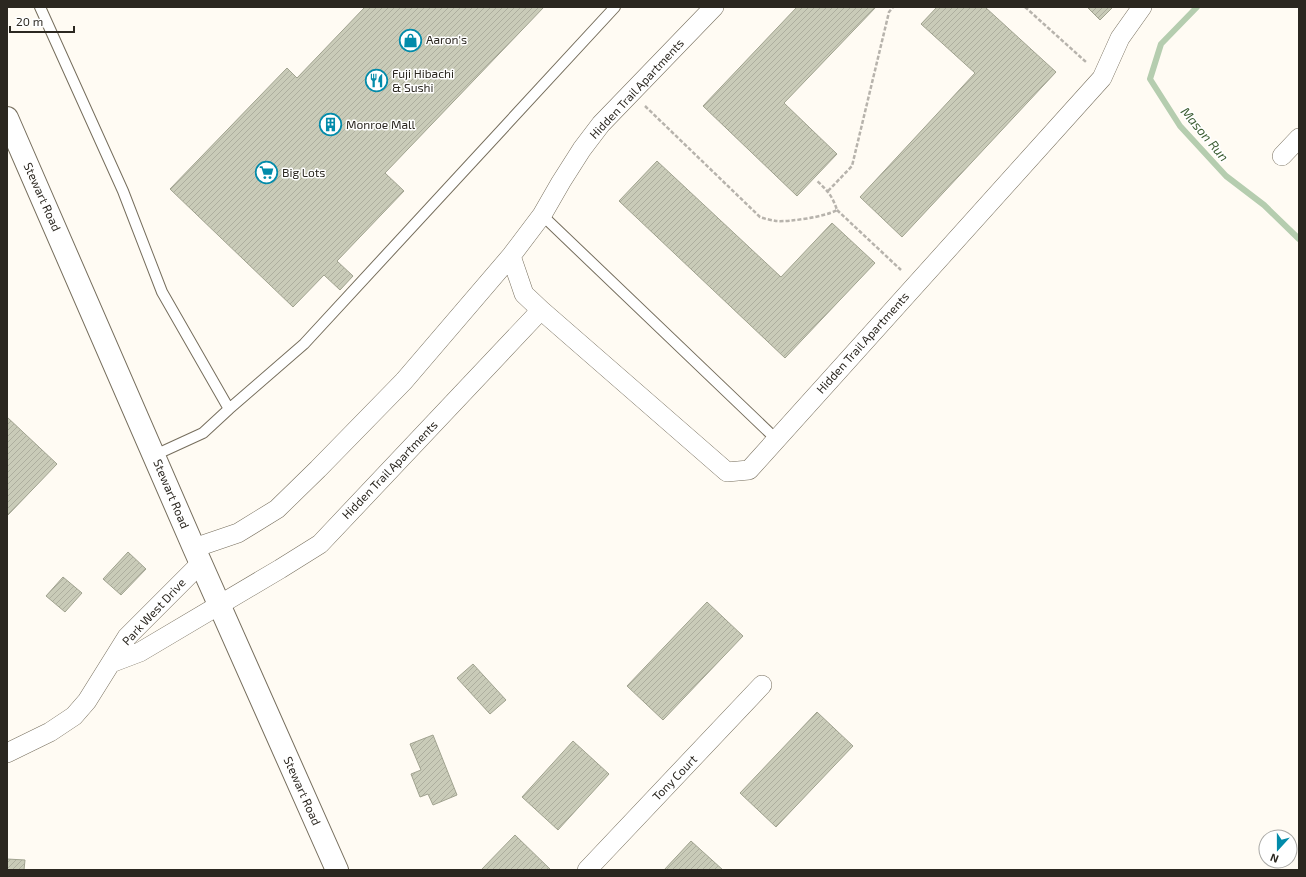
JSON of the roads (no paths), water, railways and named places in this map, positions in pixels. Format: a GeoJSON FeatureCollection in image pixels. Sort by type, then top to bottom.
{"type":"FeatureCollection","features":[{"type":"Feature","properties":{"kind":"street","name":"Hidden Trail Apartments"},"geometry":{"type":"LineString","coordinates":[[198,555],[277,509],[404,380],[511,256],[542,215],[582,149],[601,124],[714,7]]}},
{"type":"Feature","properties":{"kind":"street","name":"Hidden Trail Apartments"},"geometry":{"type":"LineString","coordinates":[[511,256],[524,294],[541,310],[727,472],[749,470],[1102,78],[1120,38],[1142,7]]}},
{"type":"Feature","properties":{"kind":"street","name":"Stewart Road"},"geometry":{"type":"LineString","coordinates":[[7,118],[154,456],[337,870]]}},
{"type":"Feature","properties":{"kind":"street"},"geometry":{"type":"LineString","coordinates":[[1282,156],[1299,138]]}},
{"type":"Feature","properties":{"kind":"street","name":"Hidden Trail Apartments"},"geometry":{"type":"LineString","coordinates":[[220,606],[320,544],[541,310]]}},
{"type":"Feature","properties":{"kind":"street","name":"Park West Drive"},"geometry":{"type":"LineString","coordinates":[[7,753],[50,732],[74,716],[87,701],[127,637],[198,555]]}},
{"type":"Feature","properties":{"kind":"street","name":"Park West Drive"},"geometry":{"type":"LineString","coordinates":[[111,663],[140,652],[220,606]]}},
{"type":"Feature","properties":{"kind":"street","name":"Tony Court"},"geometry":{"type":"LineString","coordinates":[[587,870],[762,685]]}},
{"type":"Feature","properties":{"kind":"lane"},"geometry":{"type":"LineString","coordinates":[[40,7],[123,191],[162,292],[229,410]]}},
{"type":"Feature","properties":{"kind":"lane"},"geometry":{"type":"LineString","coordinates":[[154,456],[203,433],[304,344],[615,7]]}},
{"type":"Feature","properties":{"kind":"lane"},"geometry":{"type":"LineString","coordinates":[[542,215],[776,439]]}},
{"type":"Feature","properties":{"kind":"waterway","name":"Mason Run"},"geometry":{"type":"LineString","coordinates":[[1197,7],[1161,44],[1150,79],[1180,126],[1226,176],[1264,205],[1299,239]]}},
{"type":"Feature","properties":{"kind":"place","name":"Aaron's"},"geometry":{"type":"Point","coordinates":[411,40]}},
{"type":"Feature","properties":{"kind":"place","name":"Fuji Hibachi & Sushi"},"geometry":{"type":"Point","coordinates":[377,81]}},
{"type":"Feature","properties":{"kind":"place","name":"Monroe Mall"},"geometry":{"type":"Point","coordinates":[331,125]}},
{"type":"Feature","properties":{"kind":"place","name":"Big Lots"},"geometry":{"type":"Point","coordinates":[266,173]}}]}
